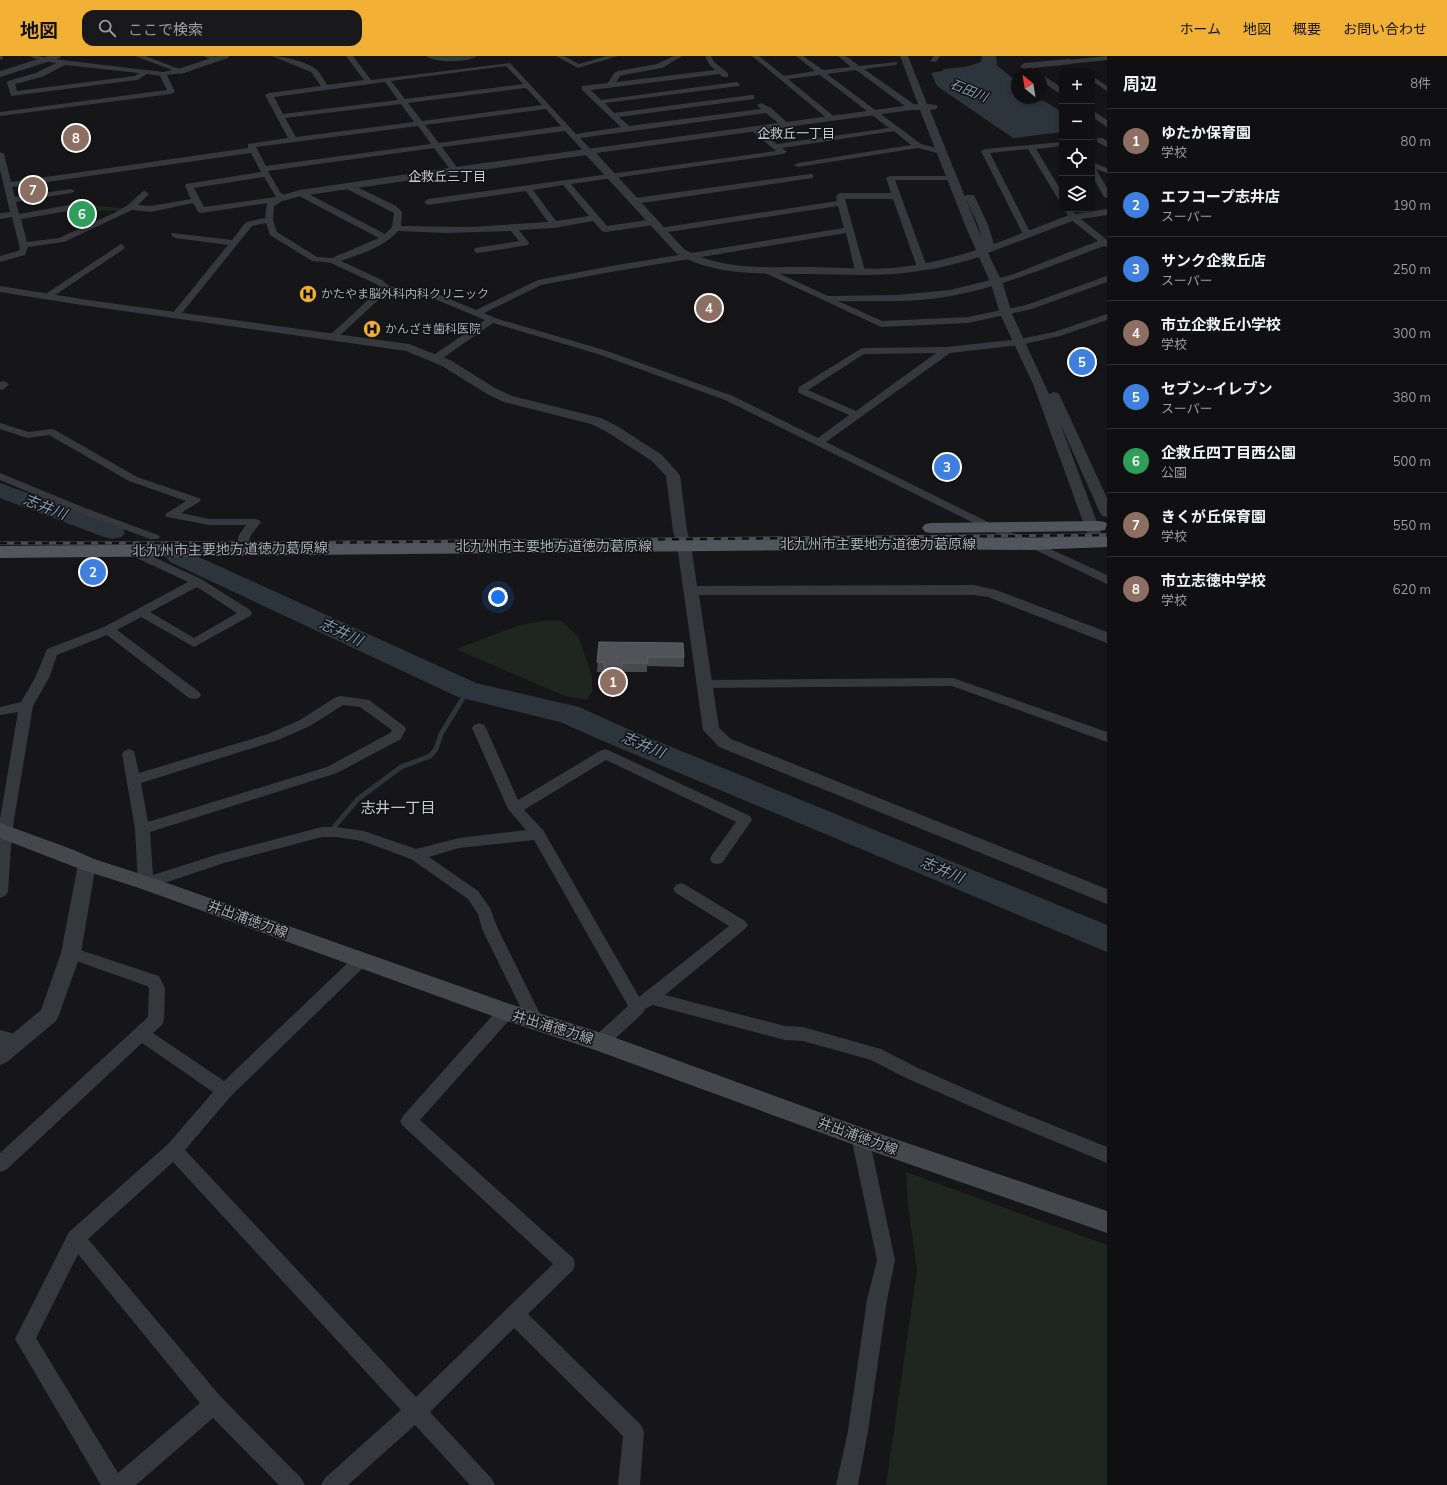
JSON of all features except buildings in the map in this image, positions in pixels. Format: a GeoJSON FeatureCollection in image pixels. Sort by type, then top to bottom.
{"type":"FeatureCollection","features":[{"type":"Feature","properties":{"kind":"main road","name":"北九州市主要地方道徳力葛原線"},"geometry":{"type":"LineString","coordinates":[[0,552],[130,550],[243,542],[682,538],[992,528],[1101,534]]}},
{"type":"Feature","properties":{"kind":"main road","name":"北九州市主要地方道徳力葛原線"},"geometry":{"type":"LineString","coordinates":[[682,538],[1031,544],[1101,534]]}},
{"type":"Feature","properties":{"kind":"main road","name":"北九州市主要地方道徳力葛原線"},"geometry":{"type":"LineString","coordinates":[[0,537],[154,537],[243,542]]}},
{"type":"Feature","properties":{"kind":"main road","name":"井出浦徳力線"},"geometry":{"type":"LineString","coordinates":[[3,831],[87,864],[146,883],[506,1012],[600,1042],[860,1137],[1107,1222]]}},
{"type":"Feature","properties":{"kind":"street"},"geometry":{"type":"LineString","coordinates":[[32,56],[44,60],[163,74],[181,71],[225,56]]}},
{"type":"Feature","properties":{"kind":"street"},"geometry":{"type":"LineString","coordinates":[[0,74],[57,56]]}},
{"type":"Feature","properties":{"kind":"street"},"geometry":{"type":"LineString","coordinates":[[138,56],[181,71]]}},
{"type":"Feature","properties":{"kind":"street"},"geometry":{"type":"LineString","coordinates":[[206,56],[216,59]]}},
{"type":"Feature","properties":{"kind":"street"},"geometry":{"type":"LineString","coordinates":[[275,56],[314,71],[325,88]]}},
{"type":"Feature","properties":{"kind":"street"},"geometry":{"type":"LineString","coordinates":[[348,56],[369,82]]}},
{"type":"Feature","properties":{"kind":"street"},"geometry":{"type":"LineString","coordinates":[[348,56],[355,56]]}},
{"type":"Feature","properties":{"kind":"street"},"geometry":{"type":"LineString","coordinates":[[430,56],[453,58],[473,56]]}},
{"type":"Feature","properties":{"kind":"street"},"geometry":{"type":"LineString","coordinates":[[559,56],[578,66],[615,56]]}},
{"type":"Feature","properties":{"kind":"street"},"geometry":{"type":"LineString","coordinates":[[610,86],[617,75],[621,73],[659,66],[679,56]]}},
{"type":"Feature","properties":{"kind":"street"},"geometry":{"type":"LineString","coordinates":[[708,56],[711,63],[720,72],[786,125]]}},
{"type":"Feature","properties":{"kind":"street"},"geometry":{"type":"LineString","coordinates":[[755,56],[832,118]]}},
{"type":"Feature","properties":{"kind":"street"},"geometry":{"type":"LineString","coordinates":[[799,56],[918,146]]}},
{"type":"Feature","properties":{"kind":"street"},"geometry":{"type":"LineString","coordinates":[[842,56],[858,68],[923,107],[952,159],[983,225],[986,250]]}},
{"type":"Feature","properties":{"kind":"street"},"geometry":{"type":"LineString","coordinates":[[885,56],[905,59]]}},
{"type":"Feature","properties":{"kind":"street"},"geometry":{"type":"LineString","coordinates":[[1027,68],[1024,66],[1107,58]]}},
{"type":"Feature","properties":{"kind":"street"},"geometry":{"type":"LineString","coordinates":[[782,78],[858,68],[905,59]]}},
{"type":"Feature","properties":{"kind":"street"},"geometry":{"type":"LineString","coordinates":[[905,59],[952,178],[1024,325],[1026,341],[1042,392],[1101,534]]}},
{"type":"Feature","properties":{"kind":"street"},"geometry":{"type":"LineString","coordinates":[[64,62],[39,75],[11,83],[14,94],[137,78],[146,72]]}},
{"type":"Feature","properties":{"kind":"street"},"geometry":{"type":"LineString","coordinates":[[1069,62],[1078,68]]}},
{"type":"Feature","properties":{"kind":"street"},"geometry":{"type":"LineString","coordinates":[[293,140],[269,95],[508,64],[636,201],[680,251],[690,257],[726,268],[764,270],[892,271],[922,267],[948,263],[986,250],[1027,234],[1071,213],[1107,212]]}},
{"type":"Feature","properties":{"kind":"street"},"geometry":{"type":"LineString","coordinates":[[628,129],[585,88],[720,72]]}},
{"type":"Feature","properties":{"kind":"street"},"geometry":{"type":"LineString","coordinates":[[0,114],[171,92],[163,74]]}},
{"type":"Feature","properties":{"kind":"street"},"geometry":{"type":"LineString","coordinates":[[386,80],[455,170]]}},
{"type":"Feature","properties":{"kind":"street"},"geometry":{"type":"LineString","coordinates":[[1095,80],[1107,89]]}},
{"type":"Feature","properties":{"kind":"street"},"geometry":{"type":"LineString","coordinates":[[1047,81],[1059,90]]}},
{"type":"Feature","properties":{"kind":"street"},"geometry":{"type":"LineString","coordinates":[[599,102],[736,84]]}},
{"type":"Feature","properties":{"kind":"street"},"geometry":{"type":"LineString","coordinates":[[281,116],[528,86]]}},
{"type":"Feature","properties":{"kind":"street"},"geometry":{"type":"LineString","coordinates":[[613,115],[751,96]]}},
{"type":"Feature","properties":{"kind":"street"},"geometry":{"type":"LineString","coordinates":[[284,198],[277,194],[251,146],[547,107]]}},
{"type":"Feature","properties":{"kind":"street"},"geometry":{"type":"LineString","coordinates":[[567,128],[265,172],[190,186],[201,210],[455,170],[832,118],[923,107]]}},
{"type":"Feature","properties":{"kind":"street"},"geometry":{"type":"LineString","coordinates":[[575,136],[768,110]]}},
{"type":"Feature","properties":{"kind":"street"},"geometry":{"type":"LineString","coordinates":[[1095,115],[1107,124]]}},
{"type":"Feature","properties":{"kind":"street"},"geometry":{"type":"LineString","coordinates":[[636,201],[810,176],[755,129]]}},
{"type":"Feature","properties":{"kind":"street"},"geometry":{"type":"LineString","coordinates":[[776,146],[895,129]]}},
{"type":"Feature","properties":{"kind":"street"},"geometry":{"type":"LineString","coordinates":[[1100,140],[1107,145]]}},
{"type":"Feature","properties":{"kind":"street"},"geometry":{"type":"LineString","coordinates":[[1027,234],[985,151],[1059,144]]}},
{"type":"Feature","properties":{"kind":"street"},"geometry":{"type":"LineString","coordinates":[[428,202],[612,176],[918,146],[941,152]]}},
{"type":"Feature","properties":{"kind":"street"},"geometry":{"type":"LineString","coordinates":[[1031,147],[1059,194]]}},
{"type":"Feature","properties":{"kind":"street"},"geometry":{"type":"LineString","coordinates":[[5,183],[252,150]]}},
{"type":"Feature","properties":{"kind":"street"},"geometry":{"type":"LineString","coordinates":[[0,154],[5,183],[12,200],[23,245],[22,253],[0,259]]}},
{"type":"Feature","properties":{"kind":"street"},"geometry":{"type":"LineString","coordinates":[[1095,166],[1107,172]]}},
{"type":"Feature","properties":{"kind":"street"},"geometry":{"type":"LineString","coordinates":[[1095,174],[1107,195]]}},
{"type":"Feature","properties":{"kind":"street"},"geometry":{"type":"LineString","coordinates":[[922,267],[890,178],[952,178]]}},
{"type":"Feature","properties":{"kind":"street"},"geometry":{"type":"LineString","coordinates":[[565,183],[605,229],[654,222]]}},
{"type":"Feature","properties":{"kind":"street"},"geometry":{"type":"LineString","coordinates":[[333,261],[385,237],[396,228],[399,217],[396,210],[348,186]]}},
{"type":"Feature","properties":{"kind":"street"},"geometry":{"type":"LineString","coordinates":[[528,188],[554,225]]}},
{"type":"Feature","properties":{"kind":"street"},"geometry":{"type":"LineString","coordinates":[[12,200],[71,191]]}},
{"type":"Feature","properties":{"kind":"street"},"geometry":{"type":"LineString","coordinates":[[23,245],[61,240],[117,215],[131,207],[146,194]]}},
{"type":"Feature","properties":{"kind":"street"},"geometry":{"type":"LineString","coordinates":[[300,194],[385,237]]}},
{"type":"Feature","properties":{"kind":"street"},"geometry":{"type":"LineString","coordinates":[[860,271],[840,196],[896,196]]}},
{"type":"Feature","properties":{"kind":"street"},"geometry":{"type":"LineString","coordinates":[[284,198],[270,205],[270,220],[273,233],[316,259],[333,261],[379,282],[386,288],[432,295],[492,320],[601,352],[729,398],[992,528],[1031,544],[1107,580]]}},
{"type":"Feature","properties":{"kind":"street"},"geometry":{"type":"LineString","coordinates":[[131,207],[151,209],[197,200]]}},
{"type":"Feature","properties":{"kind":"street"},"geometry":{"type":"LineString","coordinates":[[662,230],[842,203]]}},
{"type":"Feature","properties":{"kind":"street"},"geometry":{"type":"LineString","coordinates":[[0,216],[86,205]]}},
{"type":"Feature","properties":{"kind":"street"},"geometry":{"type":"LineString","coordinates":[[825,298],[897,298],[950,293],[1001,280],[1106,243],[1071,213]]}},
{"type":"Feature","properties":{"kind":"street"},"geometry":{"type":"LineString","coordinates":[[396,228],[455,231],[554,225],[595,218]]}},
{"type":"Feature","properties":{"kind":"street"},"geometry":{"type":"LineString","coordinates":[[175,316],[250,224],[270,220]]}},
{"type":"Feature","properties":{"kind":"street"},"geometry":{"type":"LineString","coordinates":[[478,250],[525,243],[513,228]]}},
{"type":"Feature","properties":{"kind":"street"},"geometry":{"type":"LineString","coordinates":[[476,314],[538,283],[611,269],[849,230]]}},
{"type":"Feature","properties":{"kind":"street"},"geometry":{"type":"LineString","coordinates":[[175,235],[234,243]]}},
{"type":"Feature","properties":{"kind":"street"},"geometry":{"type":"LineString","coordinates":[[46,297],[121,247]]}},
{"type":"Feature","properties":{"kind":"street"},"geometry":{"type":"LineString","coordinates":[[764,270],[881,324],[961,320],[1005,312],[1014,302]]}},
{"type":"Feature","properties":{"kind":"street"},"geometry":{"type":"LineString","coordinates":[[1014,302],[1028,307],[1107,279]]}},
{"type":"Feature","properties":{"kind":"street"},"geometry":{"type":"LineString","coordinates":[[1001,280],[1005,312],[1026,341],[1049,385],[1107,513]]}},
{"type":"Feature","properties":{"kind":"street"},"geometry":{"type":"LineString","coordinates":[[332,338],[386,288]]}},
{"type":"Feature","properties":{"kind":"street"},"geometry":{"type":"LineString","coordinates":[[0,289],[175,316],[409,348],[446,362],[491,391],[508,399],[596,421],[612,429],[657,458],[673,475],[711,730],[725,743],[1107,897]]}},
{"type":"Feature","properties":{"kind":"street"},"geometry":{"type":"LineString","coordinates":[[857,415],[807,394],[803,391],[804,387],[862,351],[947,350],[1026,341],[1057,334],[1107,317]]}},
{"type":"Feature","properties":{"kind":"street"},"geometry":{"type":"LineString","coordinates":[[436,358],[492,320]]}},
{"type":"Feature","properties":{"kind":"street"},"geometry":{"type":"LineString","coordinates":[[818,443],[947,350]]}},
{"type":"Feature","properties":{"kind":"street"},"geometry":{"type":"LineString","coordinates":[[0,426],[28,434],[51,432],[133,479],[194,500],[171,515],[209,522],[255,522],[243,542]]}},
{"type":"Feature","properties":{"kind":"street"},"geometry":{"type":"LineString","coordinates":[[0,476],[81,510],[154,537]]}},
{"type":"Feature","properties":{"kind":"street"},"geometry":{"type":"LineString","coordinates":[[130,550],[198,582],[246,613],[194,643],[141,612]]}},
{"type":"Feature","properties":{"kind":"street"},"geometry":{"type":"LineString","coordinates":[[0,892],[3,831],[26,706],[42,678],[52,652],[108,630],[198,582]]}},
{"type":"Feature","properties":{"kind":"street"},"geometry":{"type":"LineString","coordinates":[[690,591],[974,590],[991,593],[1107,638]]}},
{"type":"Feature","properties":{"kind":"street"},"geometry":{"type":"LineString","coordinates":[[108,630],[194,695]]}},
{"type":"Feature","properties":{"kind":"street"},"geometry":{"type":"LineString","coordinates":[[705,684],[953,682],[1107,737]]}},
{"type":"Feature","properties":{"kind":"street"},"geometry":{"type":"LineString","coordinates":[[134,780],[274,737],[305,723],[341,700],[364,703],[399,729],[396,736],[332,770],[236,801],[142,828]]}},
{"type":"Feature","properties":{"kind":"street"},"geometry":{"type":"LineString","coordinates":[[0,711],[26,706]]}},
{"type":"Feature","properties":{"kind":"street"},"geometry":{"type":"LineString","coordinates":[[478,728],[515,809],[538,834],[637,1008]]}},
{"type":"Feature","properties":{"kind":"street"},"geometry":{"type":"LineString","coordinates":[[129,754],[142,828],[146,883],[222,858],[322,832],[336,832],[364,836],[416,855],[473,895],[485,912],[490,929],[536,1022]]}},
{"type":"Feature","properties":{"kind":"street"},"geometry":{"type":"LineString","coordinates":[[515,809],[605,754],[745,820],[717,859]]}},
{"type":"Feature","properties":{"kind":"street"},"geometry":{"type":"LineString","coordinates":[[416,855],[459,844],[538,834]]}},
{"type":"Feature","properties":{"kind":"street"},"geometry":{"type":"LineString","coordinates":[[0,1056],[9,1039],[49,1015],[71,953],[87,864]]}},
{"type":"Feature","properties":{"kind":"street"},"geometry":{"type":"LineString","coordinates":[[600,1042],[637,1008],[740,925],[681,889]]}},
{"type":"Feature","properties":{"kind":"street"},"geometry":{"type":"LineString","coordinates":[[0,1164],[156,1020],[157,988],[154,981],[71,953]]}},
{"type":"Feature","properties":{"kind":"street"},"geometry":{"type":"LineString","coordinates":[[113,1485],[25,1339],[76,1238],[174,1150],[225,1091],[361,960]]}},
{"type":"Feature","properties":{"kind":"street"},"geometry":{"type":"LineString","coordinates":[[650,998],[785,1033],[803,1034],[875,1054],[912,1073],[1107,1155]]}},
{"type":"Feature","properties":{"kind":"street"},"geometry":{"type":"LineString","coordinates":[[332,1485],[416,1411],[566,1264],[409,1120],[506,1012]]}},
{"type":"Feature","properties":{"kind":"street"},"geometry":{"type":"LineString","coordinates":[[141,1034],[225,1091]]}},
{"type":"Feature","properties":{"kind":"street"},"geometry":{"type":"LineString","coordinates":[[847,1485],[858,1431],[877,1300],[886,1260],[860,1137]]}},
{"type":"Feature","properties":{"kind":"street"},"geometry":{"type":"LineString","coordinates":[[174,1150],[484,1485]]}},
{"type":"Feature","properties":{"kind":"street"},"geometry":{"type":"LineString","coordinates":[[76,1238],[214,1404],[294,1485]]}},
{"type":"Feature","properties":{"kind":"street"},"geometry":{"type":"LineString","coordinates":[[514,1314],[634,1432],[629,1485]]}},
{"type":"Feature","properties":{"kind":"street"},"geometry":{"type":"LineString","coordinates":[[120,1485],[214,1404]]}},
{"type":"Feature","properties":{"kind":"shaded area"},"geometry":{"type":"Polygon","coordinates":[[[94,205],[124,209],[122,211],[102,210],[76,219],[69,209],[94,205]]]}},
{"type":"Feature","properties":{"kind":"shaded area"},"geometry":{"type":"Polygon","coordinates":[[[541,621],[561,621],[578,636],[592,676],[592,691],[587,700],[562,695],[456,649],[517,626],[541,621]]]}},
{"type":"Feature","properties":{"kind":"shaded area"},"geometry":{"type":"Polygon","coordinates":[[[906,1172],[1107,1245],[1107,1485],[886,1485],[917,1270],[908,1206],[906,1172]]]}},
{"type":"Feature","properties":{"kind":"water"},"geometry":{"type":"Polygon","coordinates":[[[993,62],[1011,77],[1011,104],[1047,104],[1047,103],[1059,111],[1059,132],[1013,138],[937,86],[931,73],[993,62]]]}},
{"type":"Feature","properties":{"kind":"waterway","name":"石田川"},"geometry":{"type":"LineString","coordinates":[[949,72],[968,72],[989,64],[989,56]]}},
{"type":"Feature","properties":{"kind":"waterway","name":"志井川"},"geometry":{"type":"LineString","coordinates":[[0,490],[113,532]]}},
{"type":"Feature","properties":{"kind":"waterway","name":"志井川"},"geometry":{"type":"LineString","coordinates":[[179,557],[468,690],[569,714],[620,737],[1107,939]]}},
{"type":"Feature","properties":{"kind":"waterway"},"geometry":{"type":"LineString","coordinates":[[335,826],[358,799],[401,767],[430,756],[436,749],[441,734],[468,690]]}},
{"type":"Feature","properties":{"kind":"railway"},"geometry":{"type":"LineString","coordinates":[[0,543],[286,543],[1107,535]]}},
{"type":"Feature","properties":{"kind":"place","name":"市立志徳中学校"},"geometry":{"type":"Point","coordinates":[76,138]}},
{"type":"Feature","properties":{"kind":"place","name":"きくが丘保育園"},"geometry":{"type":"Point","coordinates":[33,190]}},
{"type":"Feature","properties":{"kind":"place","name":"企救丘四丁目西公園"},"geometry":{"type":"Point","coordinates":[82,214]}},
{"type":"Feature","properties":{"kind":"place","name":"かたやま脳外科内科クリニック"},"geometry":{"type":"Point","coordinates":[308,294]}},
{"type":"Feature","properties":{"kind":"place","name":"市立企救丘小学校"},"geometry":{"type":"Point","coordinates":[709,308]}},
{"type":"Feature","properties":{"kind":"place","name":"かんざき歯科医院"},"geometry":{"type":"Point","coordinates":[372,329]}},
{"type":"Feature","properties":{"kind":"place","name":"セブン-イレブン"},"geometry":{"type":"Point","coordinates":[1082,362]}},
{"type":"Feature","properties":{"kind":"place","name":"サンク企救丘店"},"geometry":{"type":"Point","coordinates":[947,467]}},
{"type":"Feature","properties":{"kind":"place","name":"エフコープ志井店"},"geometry":{"type":"Point","coordinates":[93,572]}},
{"type":"Feature","properties":{"kind":"place","name":"ゆたか保育園"},"geometry":{"type":"Point","coordinates":[613,682]}},
{"type":"Feature","properties":{"kind":"district","name":"企救丘一丁目"},"geometry":{"type":"Point","coordinates":[796,133]}},
{"type":"Feature","properties":{"kind":"district","name":"企救丘三丁目"},"geometry":{"type":"Point","coordinates":[447,176]}},
{"type":"Feature","properties":{"kind":"district","name":"志井一丁目"},"geometry":{"type":"Point","coordinates":[398,808]}}]}
